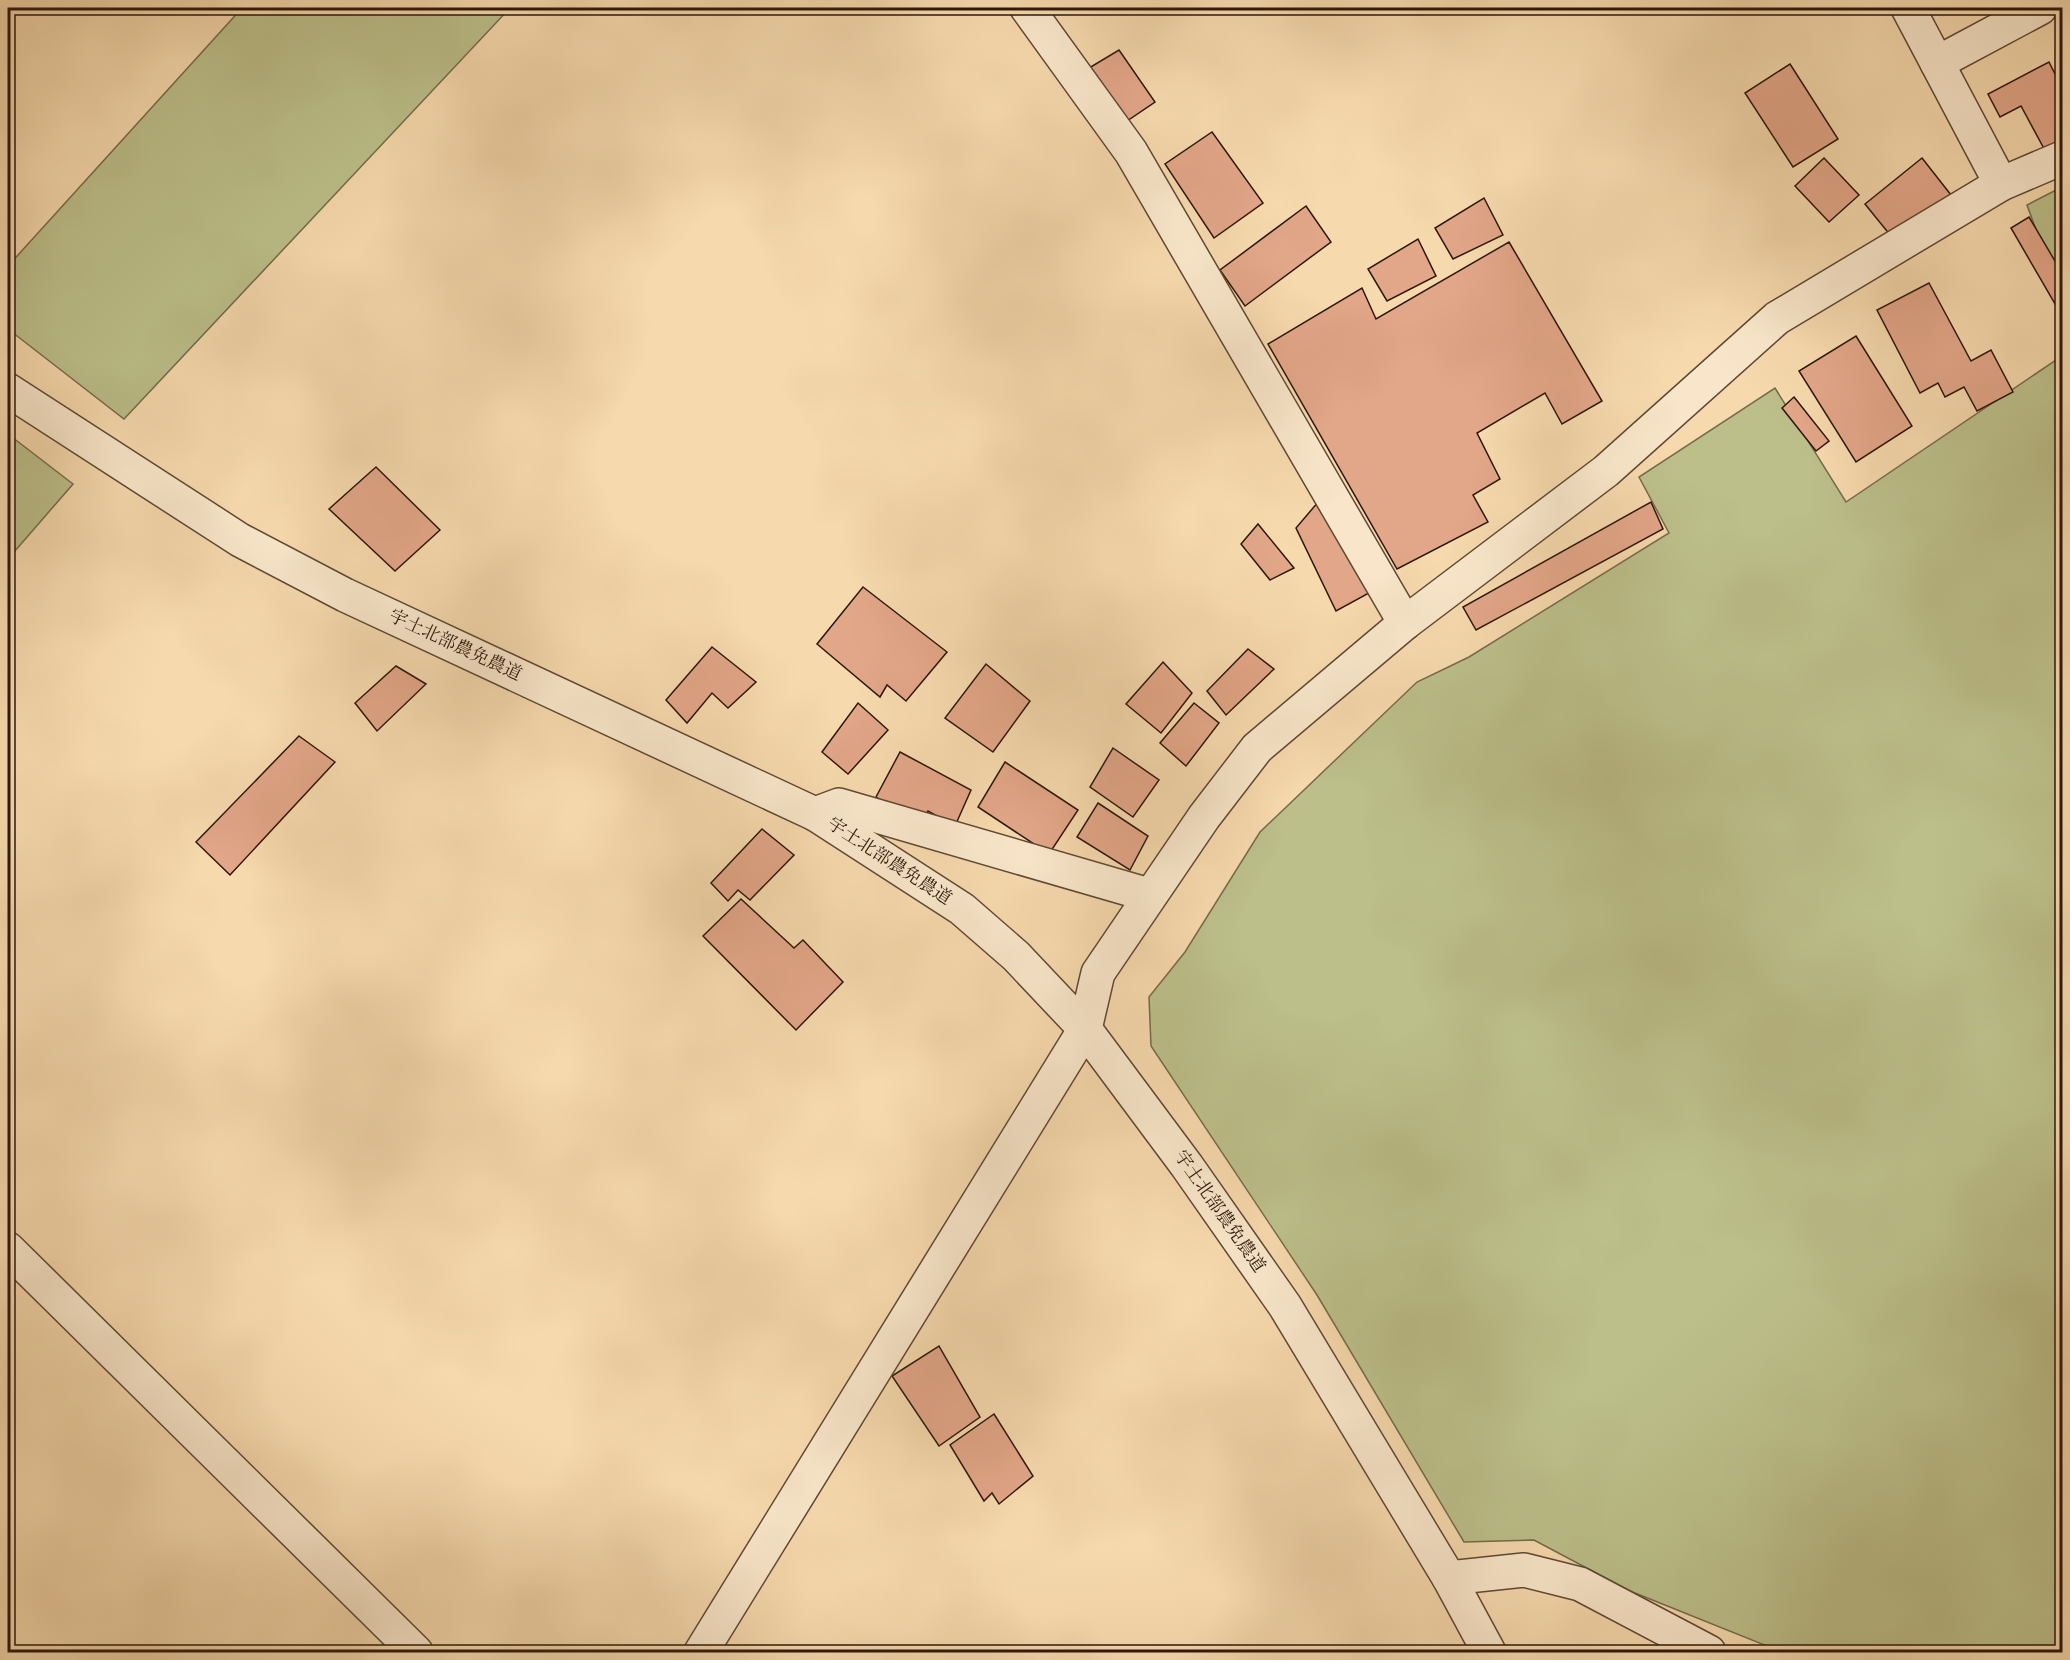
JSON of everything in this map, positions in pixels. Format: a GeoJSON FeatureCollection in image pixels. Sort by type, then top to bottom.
{"type":"FeatureCollection","features":[{"type":"Feature","properties":{"kind":"street"},"geometry":{"type":"LineString","coordinates":[[1027,8],[1131,152],[1405,623]]}},
{"type":"Feature","properties":{"kind":"street"},"geometry":{"type":"LineString","coordinates":[[1908,8],[2001,184]]}},
{"type":"Feature","properties":{"kind":"street"},"geometry":{"type":"LineString","coordinates":[[1937,63],[2040,8]]}},
{"type":"Feature","properties":{"kind":"street"},"geometry":{"type":"LineString","coordinates":[[701,1653],[1085,1029],[1098,973],[1204,817],[1257,748],[1405,623],[1606,471],[1777,318],[2001,184],[2062,158]]}},
{"type":"Feature","properties":{"kind":"street","name":"宇土北部農免農道"},"geometry":{"type":"LineString","coordinates":[[8,390],[240,540],[334,590],[815,814],[962,909],[1016,956],[1085,1029],[1187,1166],[1285,1306],[1449,1578],[1489,1653]]}},
{"type":"Feature","properties":{"kind":"street"},"geometry":{"type":"LineString","coordinates":[[815,814],[839,805],[1149,895]]}},
{"type":"Feature","properties":{"kind":"street"},"geometry":{"type":"LineString","coordinates":[[8,1248],[416,1653]]}},
{"type":"Feature","properties":{"kind":"street"},"geometry":{"type":"LineString","coordinates":[[1449,1578],[1524,1570],[1580,1584],[1708,1653]]}},
{"type":"Feature","properties":{"kind":"green space"},"geometry":{"type":"Polygon","coordinates":[[[242,8],[510,8],[124,419],[8,329],[8,266],[242,8]]]}},
{"type":"Feature","properties":{"kind":"green space"},"geometry":{"type":"Polygon","coordinates":[[[2062,187],[2062,301],[2027,205],[2062,187]]]}},
{"type":"Feature","properties":{"kind":"green space"},"geometry":{"type":"Polygon","coordinates":[[[2062,356],[2062,1652],[1782,1652],[1630,1591],[1534,1540],[1464,1542],[1317,1295],[1151,1046],[1149,997],[1185,952],[1260,832],[1417,682],[1469,657],[1669,533],[1639,477],[1775,388],[1846,502],[2062,356]]]}},
{"type":"Feature","properties":{"kind":"green space"},"geometry":{"type":"Polygon","coordinates":[[[8,434],[73,484],[8,559],[8,434]]]}},
{"type":"Feature","properties":{"kind":"building"},"geometry":{"type":"Polygon","coordinates":[[[1119,50],[1155,102],[1127,121],[1089,68],[1119,50]]]}},
{"type":"Feature","properties":{"kind":"building"},"geometry":{"type":"Polygon","coordinates":[[[2049,62],[2062,88],[2062,148],[2048,156],[2021,106],[2000,117],[1988,94],[2049,62]]]}},
{"type":"Feature","properties":{"kind":"building"},"geometry":{"type":"Polygon","coordinates":[[[1790,64],[1838,139],[1793,167],[1745,93],[1790,64]]]}},
{"type":"Feature","properties":{"kind":"building"},"geometry":{"type":"Polygon","coordinates":[[[1212,132],[1263,203],[1214,238],[1165,164],[1212,132]]]}},
{"type":"Feature","properties":{"kind":"building"},"geometry":{"type":"Polygon","coordinates":[[[1824,158],[1859,195],[1829,222],[1795,186],[1824,158]]]}},
{"type":"Feature","properties":{"kind":"building"},"geometry":{"type":"Polygon","coordinates":[[[1922,158],[1951,195],[1895,241],[1865,204],[1922,158]]]}},
{"type":"Feature","properties":{"kind":"building"},"geometry":{"type":"Polygon","coordinates":[[[1484,198],[1503,235],[1453,259],[1435,228],[1484,198]]]}},
{"type":"Feature","properties":{"kind":"building"},"geometry":{"type":"Polygon","coordinates":[[[1306,206],[1331,242],[1245,306],[1220,270],[1306,206]]]}},
{"type":"Feature","properties":{"kind":"building"},"geometry":{"type":"Polygon","coordinates":[[[2029,217],[2062,273],[2062,316],[2011,228],[2029,217]]]}},
{"type":"Feature","properties":{"kind":"building"},"geometry":{"type":"Polygon","coordinates":[[[1418,239],[1436,276],[1387,301],[1368,269],[1418,239]]]}},
{"type":"Feature","properties":{"kind":"building"},"geometry":{"type":"Polygon","coordinates":[[[1509,242],[1602,401],[1562,424],[1545,393],[1477,433],[1500,479],[1473,495],[1488,522],[1397,569],[1268,344],[1362,288],[1376,319],[1509,242]]]}},
{"type":"Feature","properties":{"kind":"building"},"geometry":{"type":"Polygon","coordinates":[[[1929,283],[1971,361],[1991,350],[2013,392],[1977,411],[1964,387],[1945,397],[1938,383],[1920,393],[1877,310],[1929,283]]]}},
{"type":"Feature","properties":{"kind":"building"},"geometry":{"type":"Polygon","coordinates":[[[1856,336],[1912,426],[1856,462],[1799,371],[1856,336]]]}},
{"type":"Feature","properties":{"kind":"building"},"geometry":{"type":"Polygon","coordinates":[[[1794,397],[1829,441],[1816,451],[1782,408],[1794,397]]]}},
{"type":"Feature","properties":{"kind":"building"},"geometry":{"type":"Polygon","coordinates":[[[376,467],[440,530],[395,571],[329,509],[376,467]]]}},
{"type":"Feature","properties":{"kind":"building"},"geometry":{"type":"Polygon","coordinates":[[[1319,501],[1369,593],[1336,611],[1296,528],[1319,501]]]}},
{"type":"Feature","properties":{"kind":"building"},"geometry":{"type":"Polygon","coordinates":[[[1651,502],[1663,529],[1476,630],[1463,607],[1651,502]]]}},
{"type":"Feature","properties":{"kind":"building"},"geometry":{"type":"Polygon","coordinates":[[[1258,524],[1294,568],[1270,580],[1241,544],[1258,524]]]}},
{"type":"Feature","properties":{"kind":"building"},"geometry":{"type":"Polygon","coordinates":[[[863,587],[947,652],[906,701],[887,685],[880,697],[817,644],[863,587]]]}},
{"type":"Feature","properties":{"kind":"building"},"geometry":{"type":"Polygon","coordinates":[[[712,647],[756,682],[728,708],[712,693],[687,723],[666,700],[712,647]]]}},
{"type":"Feature","properties":{"kind":"building"},"geometry":{"type":"Polygon","coordinates":[[[1248,649],[1274,669],[1226,715],[1207,691],[1248,649]]]}},
{"type":"Feature","properties":{"kind":"building"},"geometry":{"type":"Polygon","coordinates":[[[1163,662],[1192,693],[1161,733],[1126,704],[1163,662]]]}},
{"type":"Feature","properties":{"kind":"building"},"geometry":{"type":"Polygon","coordinates":[[[986,664],[1030,701],[993,752],[945,718],[986,664]]]}},
{"type":"Feature","properties":{"kind":"building"},"geometry":{"type":"Polygon","coordinates":[[[396,666],[426,684],[377,731],[355,703],[396,666]]]}},
{"type":"Feature","properties":{"kind":"building"},"geometry":{"type":"Polygon","coordinates":[[[858,703],[888,730],[848,774],[822,752],[858,703]]]}},
{"type":"Feature","properties":{"kind":"building"},"geometry":{"type":"Polygon","coordinates":[[[1194,703],[1219,723],[1186,766],[1160,743],[1194,703]]]}},
{"type":"Feature","properties":{"kind":"building"},"geometry":{"type":"Polygon","coordinates":[[[299,736],[335,762],[230,875],[196,842],[299,736]]]}},
{"type":"Feature","properties":{"kind":"building"},"geometry":{"type":"Polygon","coordinates":[[[1113,748],[1159,780],[1133,817],[1090,787],[1113,748]]]}},
{"type":"Feature","properties":{"kind":"building"},"geometry":{"type":"Polygon","coordinates":[[[900,752],[971,790],[955,826],[928,811],[919,826],[876,797],[900,752]]]}},
{"type":"Feature","properties":{"kind":"building"},"geometry":{"type":"Polygon","coordinates":[[[1005,762],[1078,810],[1049,854],[978,807],[1005,762]]]}},
{"type":"Feature","properties":{"kind":"building"},"geometry":{"type":"Polygon","coordinates":[[[1098,803],[1148,836],[1130,870],[1077,837],[1098,803]]]}},
{"type":"Feature","properties":{"kind":"building"},"geometry":{"type":"Polygon","coordinates":[[[762,829],[794,855],[750,900],[738,890],[728,901],[711,883],[762,829]]]}},
{"type":"Feature","properties":{"kind":"building"},"geometry":{"type":"Polygon","coordinates":[[[741,899],[794,948],[803,940],[843,982],[796,1030],[703,936],[741,899]]]}},
{"type":"Feature","properties":{"kind":"building"},"geometry":{"type":"Polygon","coordinates":[[[939,1346],[980,1417],[939,1446],[892,1376],[939,1346]]]}},
{"type":"Feature","properties":{"kind":"building"},"geometry":{"type":"Polygon","coordinates":[[[994,1414],[1033,1476],[999,1504],[992,1493],[984,1501],[950,1445],[994,1414]]]}}]}
